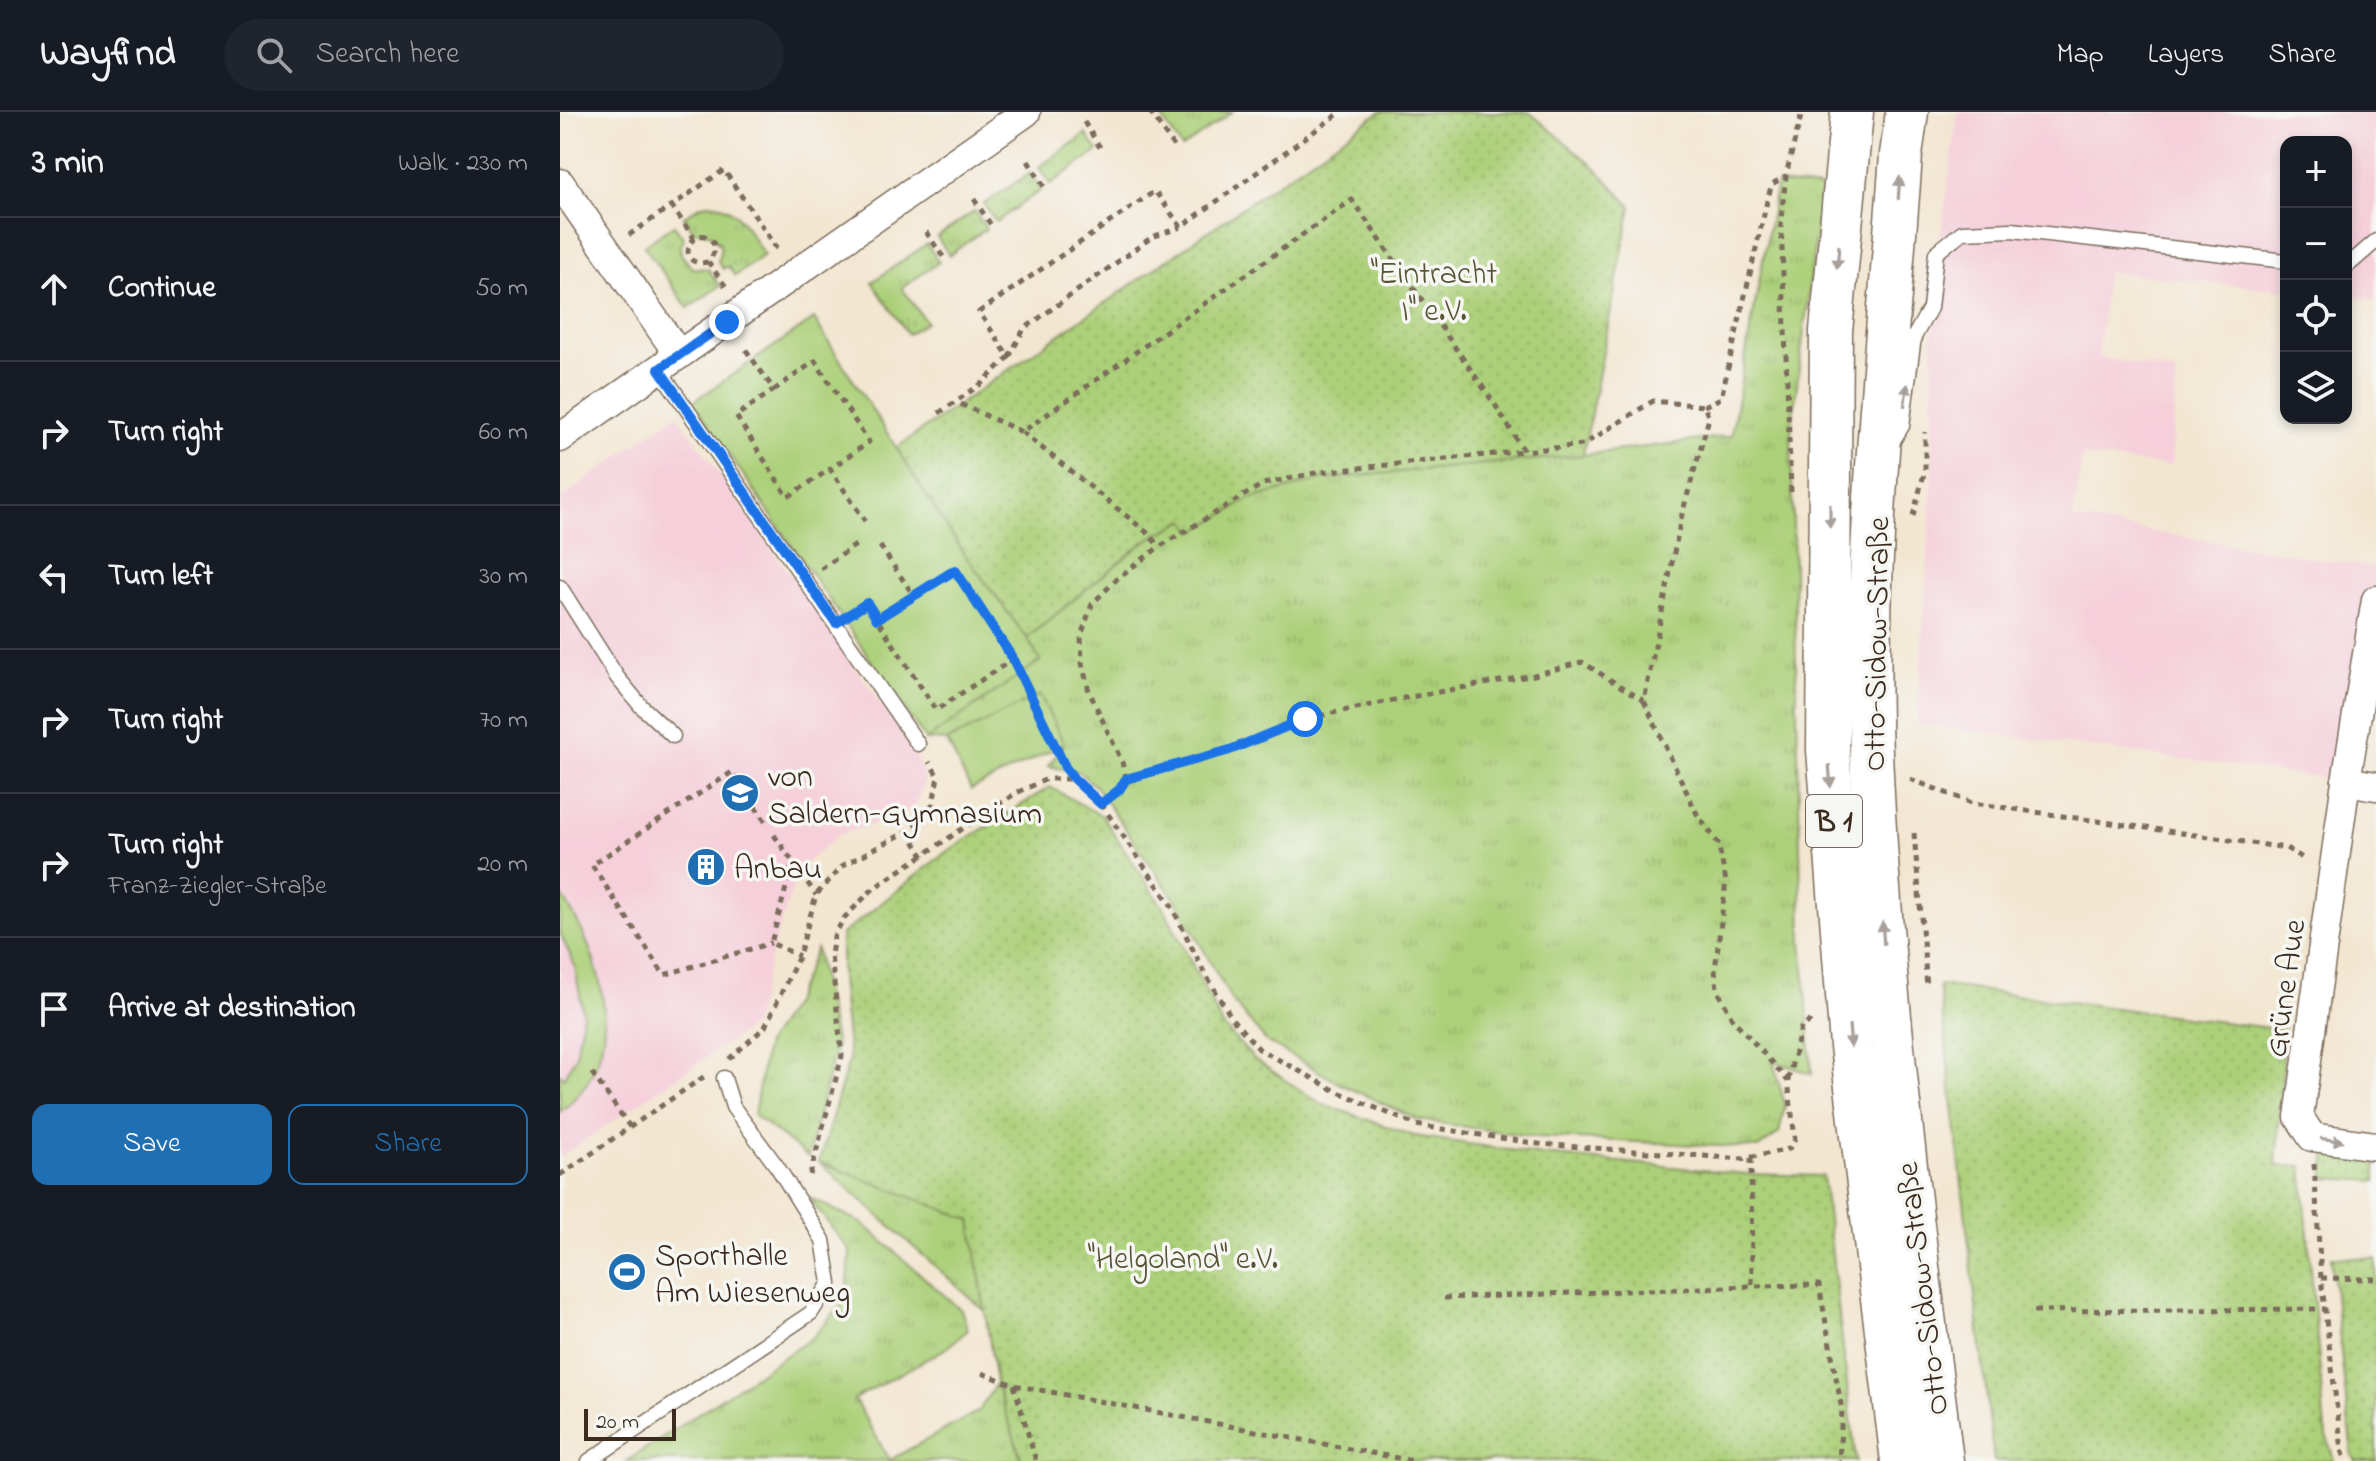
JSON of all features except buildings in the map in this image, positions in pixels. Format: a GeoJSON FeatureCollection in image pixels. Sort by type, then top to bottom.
{"type":"FeatureCollection","features":[{"type":"Feature","properties":{"kind":"main road","name":"Otto-Sidow-Straße"},"geometry":{"type":"LineString","coordinates":[[1852,112],[1831,331],[1828,750],[1851,1046],[1902,1461]]}},
{"type":"Feature","properties":{"kind":"main road","name":"Otto-Sidow-Straße"},"geometry":{"type":"LineString","coordinates":[[1907,112],[1901,155],[1878,467],[1871,611],[1871,752],[1891,1038],[1942,1461]]}},
{"type":"Feature","properties":{"kind":"street"},"geometry":{"type":"LineString","coordinates":[[560,438],[1026,112]]}},
{"type":"Feature","properties":{"kind":"street"},"geometry":{"type":"LineString","coordinates":[[560,183],[605,251],[669,362]]}},
{"type":"Feature","properties":{"kind":"street","name":"Grüne Aue"},"geometry":{"type":"LineString","coordinates":[[2305,1127],[2346,781],[2376,600]]}},
{"type":"Feature","properties":{"kind":"street"},"geometry":{"type":"LineString","coordinates":[[2346,781],[2376,786]]}},
{"type":"Feature","properties":{"kind":"street"},"geometry":{"type":"LineString","coordinates":[[2305,1127],[2376,1146]]}},
{"type":"Feature","properties":{"kind":"lane"},"geometry":{"type":"LineString","coordinates":[[1878,467],[1902,426],[1914,337],[1930,308],[1936,253],[1962,232],[2012,230],[2280,260]]}},
{"type":"Feature","properties":{"kind":"lane"},"geometry":{"type":"LineString","coordinates":[[2352,262],[2376,241]]}},
{"type":"Feature","properties":{"kind":"lane"},"geometry":{"type":"LineString","coordinates":[[669,362],[806,580],[918,744]]}},
{"type":"Feature","properties":{"kind":"lane"},"geometry":{"type":"LineString","coordinates":[[560,587],[617,677],[641,706],[673,736]]}},
{"type":"Feature","properties":{"kind":"lane"},"geometry":{"type":"LineString","coordinates":[[589,1461],[811,1313],[830,1283],[823,1240],[778,1168],[733,1107],[718,1072]]}},
{"type":"Feature","properties":{"kind":"path"},"geometry":{"type":"LineString","coordinates":[[1150,112],[1177,151]]}},
{"type":"Feature","properties":{"kind":"path"},"geometry":{"type":"LineString","coordinates":[[939,413],[981,384],[1009,357],[1024,329],[1152,237],[1181,227],[1341,112]]}},
{"type":"Feature","properties":{"kind":"path"},"geometry":{"type":"LineString","coordinates":[[1126,779],[1122,762],[1089,691],[1082,663],[1081,636],[1092,604],[1119,577],[1159,547],[1263,484],[1320,472],[1583,445],[1653,401],[1704,406],[1721,398],[1768,197],[1772,184],[1786,175],[1802,112]]}},
{"type":"Feature","properties":{"kind":"path"},"geometry":{"type":"LineString","coordinates":[[1084,122],[1101,149]]}},
{"type":"Feature","properties":{"kind":"path"},"geometry":{"type":"LineString","coordinates":[[1028,161],[1045,188]]}},
{"type":"Feature","properties":{"kind":"path"},"geometry":{"type":"LineString","coordinates":[[605,251],[724,170],[795,274]]}},
{"type":"Feature","properties":{"kind":"path"},"geometry":{"type":"LineString","coordinates":[[1009,357],[979,312],[1155,191],[1181,227]]}},
{"type":"Feature","properties":{"kind":"path"},"geometry":{"type":"LineString","coordinates":[[974,199],[991,225]]}},
{"type":"Feature","properties":{"kind":"path"},"geometry":{"type":"LineString","coordinates":[[1022,432],[1352,200],[1524,451]]}},
{"type":"Feature","properties":{"kind":"path"},"geometry":{"type":"LineString","coordinates":[[671,205],[694,238]]}},
{"type":"Feature","properties":{"kind":"path"},"geometry":{"type":"LineString","coordinates":[[926,232],[944,258]]}},
{"type":"Feature","properties":{"kind":"path"},"geometry":{"type":"LineString","coordinates":[[703,236],[710,239],[715,247],[714,255],[708,262],[692,260],[688,244],[694,238],[703,236]]}},
{"type":"Feature","properties":{"kind":"path"},"geometry":{"type":"LineString","coordinates":[[708,262],[728,289]]}},
{"type":"Feature","properties":{"kind":"path"},"geometry":{"type":"LineString","coordinates":[[746,350],[774,390]]}},
{"type":"Feature","properties":{"kind":"path"},"geometry":{"type":"LineString","coordinates":[[815,361],[869,442],[830,469],[788,497],[736,416],[815,361]]}},
{"type":"Feature","properties":{"kind":"path"},"geometry":{"type":"LineString","coordinates":[[956,402],[1022,432],[1149,534],[1159,547]]}},
{"type":"Feature","properties":{"kind":"path"},"geometry":{"type":"LineString","coordinates":[[1644,701],[1681,518],[1709,418],[1704,406]]}},
{"type":"Feature","properties":{"kind":"path"},"geometry":{"type":"LineString","coordinates":[[1910,524],[1925,470],[1925,426]]}},
{"type":"Feature","properties":{"kind":"path"},"geometry":{"type":"LineString","coordinates":[[830,469],[865,521]]}},
{"type":"Feature","properties":{"kind":"path"},"geometry":{"type":"LineString","coordinates":[[806,580],[860,542]]}},
{"type":"Feature","properties":{"kind":"path"},"geometry":{"type":"LineString","coordinates":[[880,546],[914,596]]}},
{"type":"Feature","properties":{"kind":"path"},"geometry":{"type":"LineString","coordinates":[[877,619],[955,570],[1013,659],[1065,767],[1101,804],[1171,905],[1204,972],[1233,1020],[1259,1049],[1336,1091],[1416,1125],[1539,1144],[1751,1158],[1789,1149],[1795,1139],[1788,1081],[1801,1028],[1815,1017]]}},
{"type":"Feature","properties":{"kind":"path"},"geometry":{"type":"LineString","coordinates":[[836,623],[867,603],[936,710],[1013,659]]}},
{"type":"Feature","properties":{"kind":"path"},"geometry":{"type":"LineString","coordinates":[[1101,804],[1119,790],[1126,779],[1230,750],[1305,719],[1534,675],[1582,662],[1644,701],[1697,814],[1718,843],[1726,881],[1715,970],[1717,989],[1732,1018],[1788,1081]]}},
{"type":"Feature","properties":{"kind":"path"},"geometry":{"type":"LineString","coordinates":[[560,1175],[718,1072],[765,1027],[799,956],[816,895],[842,866],[908,831],[933,804],[938,776],[918,744]]}},
{"type":"Feature","properties":{"kind":"path"},"geometry":{"type":"LineString","coordinates":[[1910,764],[1911,794]]}},
{"type":"Feature","properties":{"kind":"path"},"geometry":{"type":"LineString","coordinates":[[765,821],[732,772],[592,865],[664,975],[771,943],[799,956]]}},
{"type":"Feature","properties":{"kind":"path"},"geometry":{"type":"LineString","coordinates":[[809,1178],[842,1056],[831,955],[834,936],[844,918],[874,888],[1016,793],[1047,779],[1074,779]]}},
{"type":"Feature","properties":{"kind":"path"},"geometry":{"type":"LineString","coordinates":[[1910,779],[1972,803],[2286,848],[2324,872],[2335,874]]}},
{"type":"Feature","properties":{"kind":"path"},"geometry":{"type":"LineString","coordinates":[[1914,826],[1928,998]]}},
{"type":"Feature","properties":{"kind":"path"},"geometry":{"type":"LineString","coordinates":[[908,831],[924,857]]}},
{"type":"Feature","properties":{"kind":"path"},"geometry":{"type":"LineString","coordinates":[[774,835],[816,895]]}},
{"type":"Feature","properties":{"kind":"path"},"geometry":{"type":"LineString","coordinates":[[771,943],[793,862]]}},
{"type":"Feature","properties":{"kind":"path"},"geometry":{"type":"LineString","coordinates":[[592,1073],[630,1127]]}},
{"type":"Feature","properties":{"kind":"path"},"geometry":{"type":"LineString","coordinates":[[2305,1127],[2342,1450],[2346,1461]]}},
{"type":"Feature","properties":{"kind":"path"},"geometry":{"type":"LineString","coordinates":[[1751,1158],[1752,1286]]}},
{"type":"Feature","properties":{"kind":"path"},"geometry":{"type":"LineString","coordinates":[[2321,1278],[2376,1279]]}},
{"type":"Feature","properties":{"kind":"path"},"geometry":{"type":"LineString","coordinates":[[1444,1298],[1819,1285],[1842,1410],[1839,1461]]}},
{"type":"Feature","properties":{"kind":"path"},"geometry":{"type":"LineString","coordinates":[[2034,1311],[2325,1309]]}},
{"type":"Feature","properties":{"kind":"path"},"geometry":{"type":"LineString","coordinates":[[982,1373],[1014,1385],[1413,1461]]}},
{"type":"Feature","properties":{"kind":"path"},"geometry":{"type":"LineString","coordinates":[[1014,1385],[1036,1461]]}},
{"type":"Feature","properties":{"kind":"shaded area"},"geometry":{"type":"Polygon","coordinates":[[[1958,112],[2376,112],[2376,300],[2352,297],[2352,136],[2280,136],[2280,289],[2107,272],[2098,357],[2176,372],[2171,466],[2082,456],[2073,519],[2376,568],[2376,600],[2346,781],[1917,724],[1932,490],[1933,292],[1958,112]]]}},
{"type":"Feature","properties":{"kind":"shaded area","name":"von Saldern-Gymnasium"},"geometry":{"type":"Polygon","coordinates":[[[677,414],[912,748],[925,779],[915,806],[890,820],[838,835],[799,869],[774,944],[753,1025],[560,1157],[560,499],[677,414]]]}},
{"type":"Feature","properties":{"kind":"green space"},"geometry":{"type":"Polygon","coordinates":[[[1158,112],[1232,112],[1182,148],[1158,112]]]}},
{"type":"Feature","properties":{"kind":"green space","name":"\"Eintracht I\" e.V."},"geometry":{"type":"Polygon","coordinates":[[[1380,112],[1529,112],[1596,168],[1631,206],[1583,455],[1324,479],[1250,499],[1195,531],[1185,520],[1145,541],[1027,638],[963,552],[896,448],[1380,112]]]}},
{"type":"Feature","properties":{"kind":"green space"},"geometry":{"type":"Polygon","coordinates":[[[1086,134],[1098,151],[1050,184],[1039,167],[1086,134]]]}},
{"type":"Feature","properties":{"kind":"green space"},"geometry":{"type":"Polygon","coordinates":[[[1030,173],[1041,190],[996,222],[984,204],[1030,173]]]}},
{"type":"Feature","properties":{"kind":"green space"},"geometry":{"type":"Polygon","coordinates":[[[1777,183],[1822,188],[1791,433],[1802,941],[1812,1074],[1773,1061],[1785,1105],[1779,1133],[1758,1148],[1537,1137],[1418,1120],[1341,1084],[1267,1042],[1232,1001],[1177,902],[1095,786],[1079,772],[1048,766],[1064,744],[1040,696],[947,741],[926,740],[1040,661],[1027,638],[1145,541],[1185,520],[1195,531],[1250,499],[1324,479],[1583,455],[1731,436],[1777,183]]]}},
{"type":"Feature","properties":{"kind":"green space"},"geometry":{"type":"Polygon","coordinates":[[[710,203],[729,209],[736,215],[764,255],[735,276],[728,266],[723,269],[718,262],[721,247],[713,236],[693,231],[684,217],[710,203]]]}},
{"type":"Feature","properties":{"kind":"green space"},"geometry":{"type":"Polygon","coordinates":[[[975,211],[986,229],[949,255],[937,237],[975,211]]]}},
{"type":"Feature","properties":{"kind":"green space"},"geometry":{"type":"Polygon","coordinates":[[[674,225],[684,239],[680,246],[681,254],[692,268],[708,269],[720,286],[688,308],[644,246],[674,225]]]}},
{"type":"Feature","properties":{"kind":"green space"},"geometry":{"type":"Polygon","coordinates":[[[927,244],[939,262],[902,288],[926,322],[908,334],[872,282],[927,244]]]}},
{"type":"Feature","properties":{"kind":"green space"},"geometry":{"type":"Polygon","coordinates":[[[814,319],[963,552],[1027,638],[1040,661],[926,740],[693,402],[814,319]]]}},
{"type":"Feature","properties":{"kind":"green space"},"geometry":{"type":"Polygon","coordinates":[[[1040,695],[1064,744],[971,790],[947,741],[1040,695]]]}},
{"type":"Feature","properties":{"kind":"green space","name":"\"Helgoland\" e.V."},"geometry":{"type":"Polygon","coordinates":[[[1050,787],[1102,816],[1165,910],[1223,1026],[1254,1059],[1320,1103],[1414,1136],[1543,1155],[1747,1174],[1823,1176],[1856,1461],[1022,1461],[996,1383],[971,1220],[819,1162],[849,1060],[841,979],[841,935],[946,852],[1050,787]]]}},
{"type":"Feature","properties":{"kind":"green space"},"geometry":{"type":"Polygon","coordinates":[[[560,893],[589,946],[604,1006],[603,1035],[597,1063],[582,1089],[560,1112],[560,1074],[564,1078],[576,1055],[583,1014],[575,966],[560,933],[560,893]]]}},
{"type":"Feature","properties":{"kind":"green space"},"geometry":{"type":"Polygon","coordinates":[[[816,949],[836,1046],[808,1157],[754,1115],[766,1044],[793,1003],[816,949]]]}},
{"type":"Feature","properties":{"kind":"green space"},"geometry":{"type":"Polygon","coordinates":[[[1939,985],[2285,1030],[2276,1166],[2302,1166],[2325,1430],[2334,1461],[1994,1461],[1939,985]]]}},
{"type":"Feature","properties":{"kind":"green space"},"geometry":{"type":"Polygon","coordinates":[[[2327,1151],[2376,1159],[2376,1181],[2324,1178],[2327,1151]]]}},
{"type":"Feature","properties":{"kind":"green space"},"geometry":{"type":"Polygon","coordinates":[[[819,1162],[971,1219],[985,1311],[819,1162]]]}},
{"type":"Feature","properties":{"kind":"green space"},"geometry":{"type":"Polygon","coordinates":[[[808,1197],[862,1223],[961,1310],[968,1330],[945,1349],[854,1399],[890,1460],[979,1411],[996,1383],[1022,1461],[627,1461],[812,1338],[847,1299],[850,1251],[808,1197]]]}},
{"type":"Feature","properties":{"kind":"green space"},"geometry":{"type":"Polygon","coordinates":[[[2331,1257],[2376,1259],[2376,1461],[2356,1461],[2352,1455],[2331,1257]]]}},
{"type":"Feature","properties":{"kind":"place","name":"von Saldern-Gymnasium"},"geometry":{"type":"Point","coordinates":[740,793]}},
{"type":"Feature","properties":{"kind":"place","name":"Anbau"},"geometry":{"type":"Point","coordinates":[706,867]}},
{"type":"Feature","properties":{"kind":"place","name":"Sporthalle Am Wiesenweg"},"geometry":{"type":"Point","coordinates":[627,1272]}},
{"type":"Feature","properties":{"kind":"route"},"geometry":{"type":"LineString","coordinates":[[727,322],[659,369],[836,623],[867,603],[877,619],[955,570],[1013,659],[1065,767],[1101,804],[1119,790],[1126,779],[1230,750],[1305,719]]}}]}
